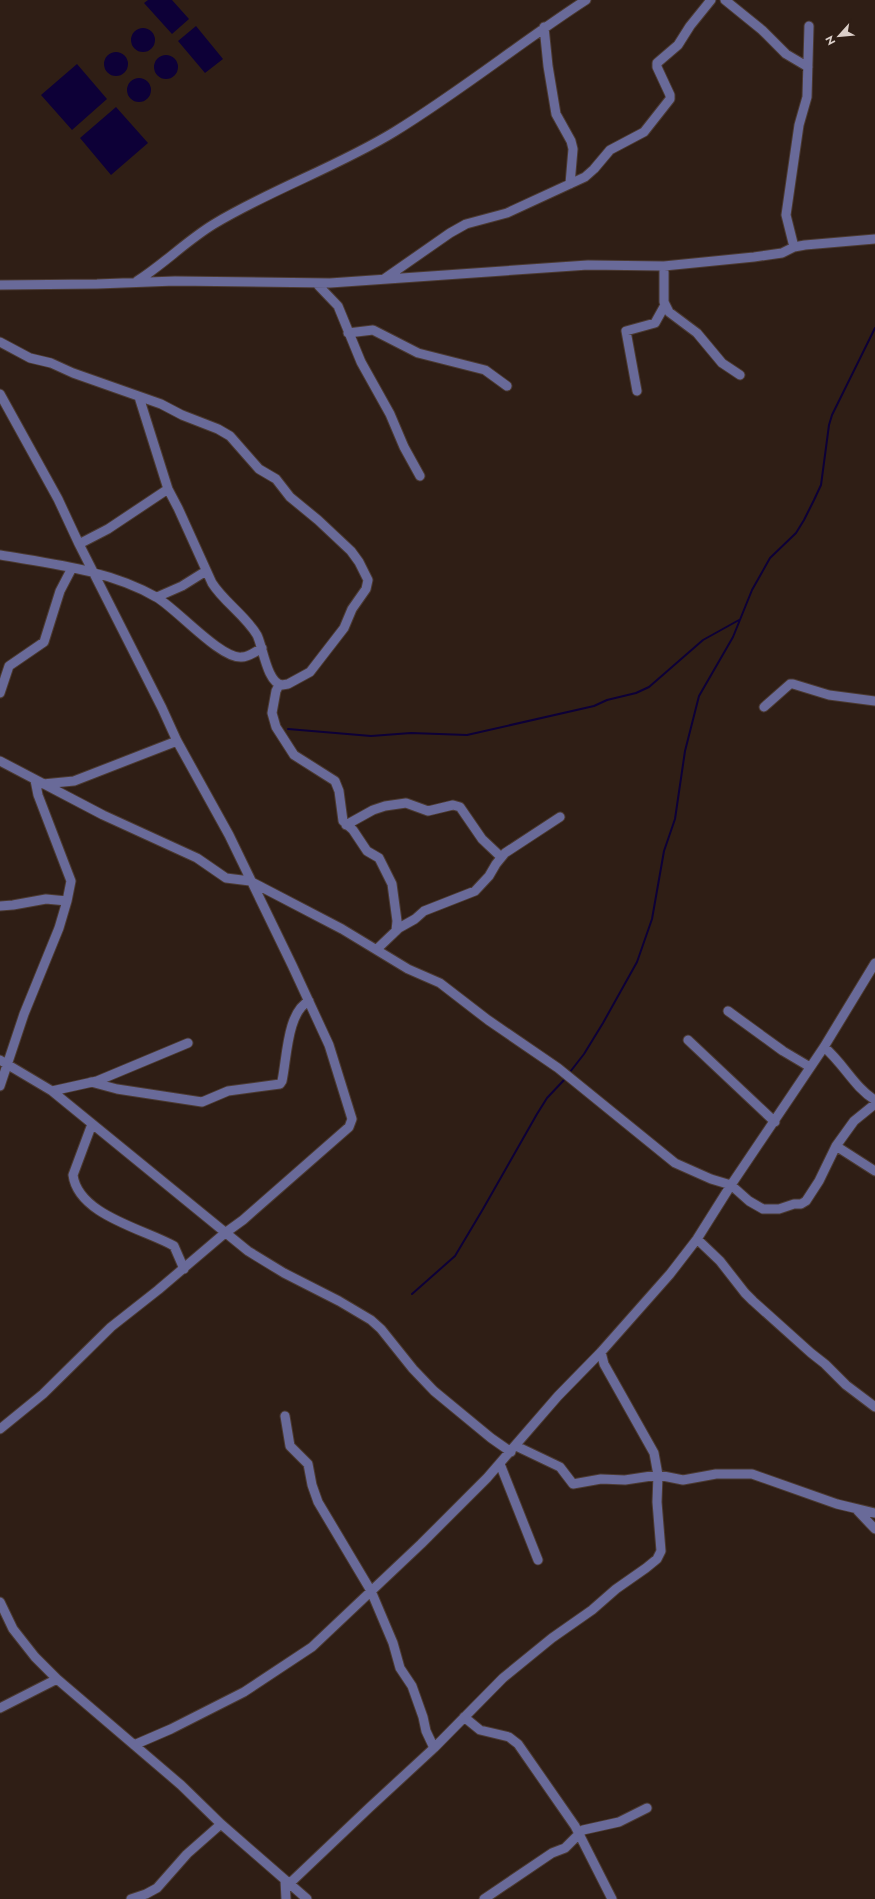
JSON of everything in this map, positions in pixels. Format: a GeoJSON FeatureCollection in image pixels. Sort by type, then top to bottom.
{"type":"FeatureCollection","features":[{"type":"Feature","properties":{"kind":"street"},"geometry":{"type":"LineString","coordinates":[[136,282],[159,267],[193,237],[214,224],[245,206],[369,146],[394,132],[586,0]]}},
{"type":"Feature","properties":{"kind":"street"},"geometry":{"type":"LineString","coordinates":[[383,280],[450,233],[466,224],[507,213],[585,177],[610,150],[644,132],[670,99],[670,95],[657,67],[657,63],[678,45],[690,26],[711,0]]}},
{"type":"Feature","properties":{"kind":"street"},"geometry":{"type":"LineString","coordinates":[[725,0],[762,30],[786,54],[808,66]]}},
{"type":"Feature","properties":{"kind":"street"},"geometry":{"type":"LineString","coordinates":[[794,247],[786,215],[799,125],[807,97],[809,26]]}},
{"type":"Feature","properties":{"kind":"street"},"geometry":{"type":"LineString","coordinates":[[544,28],[548,66],[556,114],[573,149],[570,184]]}},
{"type":"Feature","properties":{"kind":"street"},"geometry":{"type":"LineString","coordinates":[[0,285],[136,282],[316,283],[383,280],[588,265],[664,266],[754,258],[782,253],[794,247],[875,239]]}},
{"type":"Feature","properties":{"kind":"street"},"geometry":{"type":"LineString","coordinates":[[636,391],[626,331],[655,323],[665,305],[664,266]]}},
{"type":"Feature","properties":{"kind":"street"},"geometry":{"type":"LineString","coordinates":[[316,283],[338,306],[361,362],[390,414],[404,447],[420,476]]}},
{"type":"Feature","properties":{"kind":"street"},"geometry":{"type":"LineString","coordinates":[[665,305],[676,319],[703,340],[722,363],[740,375]]}},
{"type":"Feature","properties":{"kind":"street"},"geometry":{"type":"LineString","coordinates":[[348,333],[373,330],[418,353],[485,370],[507,386]]}},
{"type":"Feature","properties":{"kind":"street"},"geometry":{"type":"LineString","coordinates":[[0,342],[30,358],[51,362],[73,373],[161,404],[182,415],[212,426],[230,436],[259,469],[276,479],[290,496],[342,542],[359,562],[368,580],[366,589],[352,609],[344,628],[310,672],[288,684],[279,685]]}},
{"type":"Feature","properties":{"kind":"street"},"geometry":{"type":"LineString","coordinates":[[0,394],[58,499],[78,544],[162,708],[177,741],[229,835],[309,1001],[331,1051],[350,1110],[351,1123],[275,1192],[111,1327],[43,1394],[0,1429]]}},
{"type":"Feature","properties":{"kind":"street"},"geometry":{"type":"LineString","coordinates":[[139,397],[168,489],[206,571],[218,593],[248,623],[257,635],[271,677],[279,685]]}},
{"type":"Feature","properties":{"kind":"street"},"geometry":{"type":"LineString","coordinates":[[78,544],[108,529],[168,489]]}},
{"type":"Feature","properties":{"kind":"street"},"geometry":{"type":"LineString","coordinates":[[0,554],[72,568],[108,577],[157,597],[204,637],[226,652],[240,658],[262,648]]}},
{"type":"Feature","properties":{"kind":"street"},"geometry":{"type":"LineString","coordinates":[[0,693],[8,666],[44,642],[60,590],[72,568]]}},
{"type":"Feature","properties":{"kind":"street"},"geometry":{"type":"LineString","coordinates":[[157,597],[182,586],[206,571]]}},
{"type":"Feature","properties":{"kind":"street"},"geometry":{"type":"LineString","coordinates":[[764,708],[790,684],[829,695],[875,702]]}},
{"type":"Feature","properties":{"kind":"street"},"geometry":{"type":"LineString","coordinates":[[279,685],[276,690],[272,713],[276,727],[294,755],[335,781],[339,792],[341,814],[346,825],[353,830],[367,851],[378,858],[389,876],[392,884],[397,917],[396,931]]}},
{"type":"Feature","properties":{"kind":"street"},"geometry":{"type":"LineString","coordinates":[[39,782],[74,781],[177,741]]}},
{"type":"Feature","properties":{"kind":"street"},"geometry":{"type":"LineString","coordinates":[[0,761],[103,815],[197,858],[226,878],[250,881],[377,949],[408,969],[440,983],[488,1020],[558,1068],[675,1163],[686,1169],[731,1185],[749,1201],[764,1209],[774,1210],[794,1204],[801,1204],[806,1201],[836,1146],[854,1121],[875,1104]]}},
{"type":"Feature","properties":{"kind":"street"},"geometry":{"type":"LineString","coordinates":[[0,1086],[3,1061],[59,928],[68,901],[71,881],[40,801],[39,782]]}},
{"type":"Feature","properties":{"kind":"street"},"geometry":{"type":"LineString","coordinates":[[346,825],[374,810],[385,806],[406,803],[428,811],[453,805],[460,807],[482,839],[501,858]]}},
{"type":"Feature","properties":{"kind":"street"},"geometry":{"type":"LineString","coordinates":[[377,949],[396,931],[424,911],[474,892],[489,876],[505,853],[560,817]]}},
{"type":"Feature","properties":{"kind":"street"},"geometry":{"type":"LineString","coordinates":[[0,906],[46,899],[68,901]]}},
{"type":"Feature","properties":{"kind":"street"},"geometry":{"type":"LineString","coordinates":[[134,1745],[178,1726],[257,1684],[312,1647],[465,1501],[500,1464],[558,1396],[601,1352],[670,1274],[697,1239],[731,1185],[775,1122],[824,1047],[875,963]]}},
{"type":"Feature","properties":{"kind":"street"},"geometry":{"type":"LineString","coordinates":[[91,1082],[117,1089],[202,1102],[228,1091],[280,1084],[282,1080],[288,1042],[294,1022],[302,1005],[309,1001]]}},
{"type":"Feature","properties":{"kind":"street"},"geometry":{"type":"LineString","coordinates":[[728,1011],[793,1058],[810,1067]]}},
{"type":"Feature","properties":{"kind":"street"},"geometry":{"type":"LineString","coordinates":[[688,1040],[775,1122]]}},
{"type":"Feature","properties":{"kind":"street"},"geometry":{"type":"LineString","coordinates":[[52,1091],[91,1082],[188,1043]]}},
{"type":"Feature","properties":{"kind":"street"},"geometry":{"type":"LineString","coordinates":[[824,1047],[846,1068],[863,1090],[875,1100]]}},
{"type":"Feature","properties":{"kind":"street"},"geometry":{"type":"LineString","coordinates":[[3,1061],[52,1091],[248,1251],[284,1273],[339,1301],[371,1320],[381,1329],[408,1364],[434,1391],[491,1438],[513,1449],[560,1467],[573,1484],[601,1479],[625,1480],[658,1475],[683,1480],[716,1474],[752,1474],[818,1498],[857,1510],[875,1513]]}},
{"type":"Feature","properties":{"kind":"street"},"geometry":{"type":"LineString","coordinates":[[92,1124],[73,1175],[78,1190],[94,1206],[111,1218],[174,1246],[184,1268]]}},
{"type":"Feature","properties":{"kind":"street"},"geometry":{"type":"LineString","coordinates":[[836,1146],[875,1171]]}},
{"type":"Feature","properties":{"kind":"street"},"geometry":{"type":"LineString","coordinates":[[697,1239],[720,1262],[753,1301],[825,1364],[846,1385],[875,1407]]}},
{"type":"Feature","properties":{"kind":"street"},"geometry":{"type":"LineString","coordinates":[[286,1899],[287,1882],[434,1748],[503,1678],[552,1638],[576,1623],[616,1589],[657,1559],[661,1550],[657,1502],[658,1475],[654,1453],[604,1364],[601,1352]]}},
{"type":"Feature","properties":{"kind":"street"},"geometry":{"type":"LineString","coordinates":[[285,1416],[290,1446],[308,1464],[312,1485],[318,1502],[371,1591],[393,1643],[400,1668],[412,1686],[423,1717],[426,1731],[434,1748]]}},
{"type":"Feature","properties":{"kind":"street"},"geometry":{"type":"LineString","coordinates":[[500,1464],[538,1560]]}},
{"type":"Feature","properties":{"kind":"street"},"geometry":{"type":"LineString","coordinates":[[857,1510],[875,1529]]}},
{"type":"Feature","properties":{"kind":"street"},"geometry":{"type":"LineString","coordinates":[[0,1602],[13,1629],[35,1657],[57,1679],[181,1785],[221,1824],[307,1899]]}},
{"type":"Feature","properties":{"kind":"street"},"geometry":{"type":"LineString","coordinates":[[0,1708],[57,1679]]}},
{"type":"Feature","properties":{"kind":"street"},"geometry":{"type":"LineString","coordinates":[[464,1717],[480,1730],[509,1737],[518,1744],[566,1811],[580,1834],[612,1899]]}},
{"type":"Feature","properties":{"kind":"street"},"geometry":{"type":"LineString","coordinates":[[484,1899],[552,1853],[565,1848],[583,1830],[619,1822],[647,1808]]}},
{"type":"Feature","properties":{"kind":"street"},"geometry":{"type":"LineString","coordinates":[[131,1899],[147,1897],[187,1854],[221,1824]]}},
{"type":"Feature","properties":{"kind":"shaded area"},"geometry":{"type":"Polygon","coordinates":[[[148,0],[172,0],[189,19],[172,34],[144,3],[148,0]]]}},
{"type":"Feature","properties":{"kind":"shaded area"},"geometry":{"type":"Polygon","coordinates":[[[196,26],[223,59],[205,73],[178,41],[196,26]]]}},
{"type":"Feature","properties":{"kind":"shaded area"},"geometry":{"type":"Polygon","coordinates":[[[143,28],[148,29],[154,35],[154,45],[148,51],[143,52],[138,51],[132,45],[131,40],[132,35],[138,29],[143,28]]]}},
{"type":"Feature","properties":{"kind":"shaded area"},"geometry":{"type":"Polygon","coordinates":[[[116,52],[121,53],[127,59],[127,69],[121,75],[116,76],[111,75],[105,69],[104,64],[105,59],[111,53],[116,52]]]}},
{"type":"Feature","properties":{"kind":"shaded area"},"geometry":{"type":"Polygon","coordinates":[[[166,55],[171,56],[177,62],[177,72],[171,78],[166,79],[161,78],[155,72],[154,67],[155,62],[161,56],[166,55]]]}},
{"type":"Feature","properties":{"kind":"shaded area"},"geometry":{"type":"Polygon","coordinates":[[[77,64],[107,99],[72,130],[41,95],[77,64]]]}},
{"type":"Feature","properties":{"kind":"shaded area"},"geometry":{"type":"Polygon","coordinates":[[[139,78],[144,79],[150,85],[150,95],[144,101],[139,102],[134,101],[128,95],[127,90],[128,85],[134,79],[139,78]]]}},
{"type":"Feature","properties":{"kind":"shaded area"},"geometry":{"type":"Polygon","coordinates":[[[116,107],[148,143],[111,175],[80,138],[116,107]]]}},
{"type":"Feature","properties":{"kind":"waterway"},"geometry":{"type":"LineString","coordinates":[[570,1072],[584,1054],[603,1023],[637,962],[652,919],[664,851],[675,819],[685,751],[699,696],[733,637],[752,590],[770,558],[796,533],[814,500],[821,485],[829,425],[832,415],[875,328]]}},
{"type":"Feature","properties":{"kind":"waterway"},"geometry":{"type":"LineString","coordinates":[[288,729],[371,736],[411,733],[467,735],[594,706],[607,700],[636,693],[649,687],[703,640],[739,620]]}},
{"type":"Feature","properties":{"kind":"waterway"},"geometry":{"type":"LineString","coordinates":[[412,1294],[455,1256],[537,1114],[547,1098],[564,1080]]}}]}
